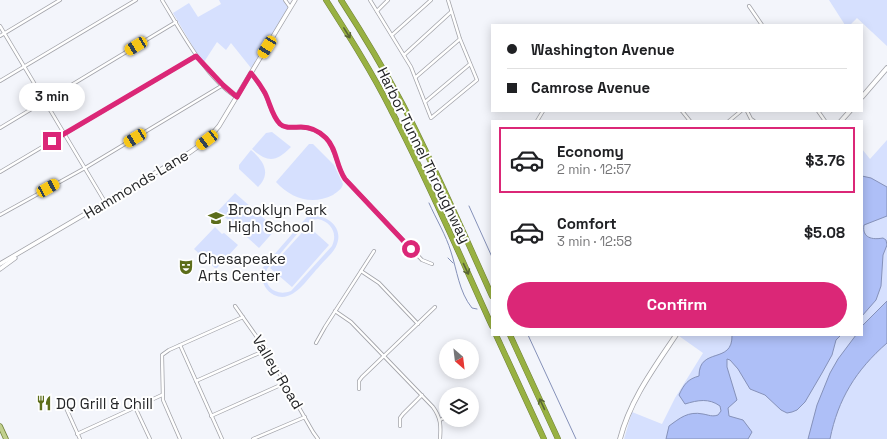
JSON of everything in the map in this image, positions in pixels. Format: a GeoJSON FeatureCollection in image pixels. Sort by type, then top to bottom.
{"type":"FeatureCollection","features":[{"type":"Feature","properties":{"kind":"highway","name":"Harbor Tunnel Throughway"},"geometry":{"type":"LineString","coordinates":[[326,0],[363,59],[391,110],[420,168],[491,324]]}},
{"type":"Feature","properties":{"kind":"highway","name":"Harbor Tunnel Throughway"},"geometry":{"type":"LineString","coordinates":[[341,0],[370,47],[403,106],[491,294]]}},
{"type":"Feature","properties":{"kind":"highway"},"geometry":{"type":"LineString","coordinates":[[496,336],[544,439]]}},
{"type":"Feature","properties":{"kind":"highway"},"geometry":{"type":"LineString","coordinates":[[510,336],[558,439]]}},
{"type":"Feature","properties":{"kind":"main road"},"geometry":{"type":"LineString","coordinates":[[863,96],[887,68]]}},
{"type":"Feature","properties":{"kind":"main road"},"geometry":{"type":"LineString","coordinates":[[842,120],[849,112]]}},
{"type":"Feature","properties":{"kind":"main road"},"geometry":{"type":"LineString","coordinates":[[620,439],[626,420],[637,395],[675,336]]}},
{"type":"Feature","properties":{"kind":"main road"},"geometry":{"type":"LineString","coordinates":[[0,428],[6,439]]}},
{"type":"Feature","properties":{"kind":"street"},"geometry":{"type":"LineString","coordinates":[[0,36],[60,0]]}},
{"type":"Feature","properties":{"kind":"street"},"geometry":{"type":"LineString","coordinates":[[0,81],[136,0]]}},
{"type":"Feature","properties":{"kind":"street"},"geometry":{"type":"LineString","coordinates":[[162,0],[196,56],[223,85],[237,97]]}},
{"type":"Feature","properties":{"kind":"street"},"geometry":{"type":"LineString","coordinates":[[285,0],[290,8]]}},
{"type":"Feature","properties":{"kind":"street","name":"Hammonds Lane"},"geometry":{"type":"LineString","coordinates":[[0,264],[189,153],[207,140],[219,126],[295,0]]}},
{"type":"Feature","properties":{"kind":"street"},"geometry":{"type":"LineString","coordinates":[[370,0],[416,77],[431,118],[439,113],[477,80],[460,39],[448,0]]}},
{"type":"Feature","properties":{"kind":"street"},"geometry":{"type":"LineString","coordinates":[[377,11],[388,0]]}},
{"type":"Feature","properties":{"kind":"street"},"geometry":{"type":"LineString","coordinates":[[392,35],[431,0]]}},
{"type":"Feature","properties":{"kind":"street"},"geometry":{"type":"LineString","coordinates":[[749,6],[761,24]]}},
{"type":"Feature","properties":{"kind":"street"},"geometry":{"type":"LineString","coordinates":[[404,55],[451,12]]}},
{"type":"Feature","properties":{"kind":"street"},"geometry":{"type":"LineString","coordinates":[[0,128],[176,22]]}},
{"type":"Feature","properties":{"kind":"street"},"geometry":{"type":"LineString","coordinates":[[0,26],[105,202]]}},
{"type":"Feature","properties":{"kind":"street"},"geometry":{"type":"LineString","coordinates":[[416,77],[460,39]]}},
{"type":"Feature","properties":{"kind":"street"},"geometry":{"type":"LineString","coordinates":[[0,172],[196,56]]}},
{"type":"Feature","properties":{"kind":"street"},"geometry":{"type":"LineString","coordinates":[[425,102],[470,64]]}},
{"type":"Feature","properties":{"kind":"street"},"geometry":{"type":"LineString","coordinates":[[251,73],[265,93],[279,123],[287,127],[306,127],[320,132],[333,147],[339,168],[345,179],[422,260],[432,264]]}},
{"type":"Feature","properties":{"kind":"street"},"geometry":{"type":"LineString","coordinates":[[0,215],[85,168],[223,85]]}},
{"type":"Feature","properties":{"kind":"street"},"geometry":{"type":"LineString","coordinates":[[683,112],[689,120]]}},
{"type":"Feature","properties":{"kind":"street"},"geometry":{"type":"LineString","coordinates":[[730,120],[740,112]]}},
{"type":"Feature","properties":{"kind":"street","name":"Hammonds Lane"},"geometry":{"type":"LineString","coordinates":[[0,269],[26,250]]}},
{"type":"Feature","properties":{"kind":"street"},"geometry":{"type":"LineString","coordinates":[[316,343],[374,250]]}},
{"type":"Feature","properties":{"kind":"street"},"geometry":{"type":"LineString","coordinates":[[361,271],[379,283],[418,324]]}},
{"type":"Feature","properties":{"kind":"street","name":"Valley Road"},"geometry":{"type":"LineString","coordinates":[[235,306],[266,350],[318,439]]}},
{"type":"Feature","properties":{"kind":"street"},"geometry":{"type":"LineString","coordinates":[[359,389],[359,381],[435,307]]}},
{"type":"Feature","properties":{"kind":"street"},"geometry":{"type":"LineString","coordinates":[[335,311],[351,322],[422,395],[433,407],[439,418]]}},
{"type":"Feature","properties":{"kind":"street"},"geometry":{"type":"LineString","coordinates":[[180,439],[162,395],[162,355],[180,345],[243,317]]}},
{"type":"Feature","properties":{"kind":"street"},"geometry":{"type":"LineString","coordinates":[[180,345],[222,439]]}},
{"type":"Feature","properties":{"kind":"street"},"geometry":{"type":"LineString","coordinates":[[196,381],[266,350]]}},
{"type":"Feature","properties":{"kind":"street"},"geometry":{"type":"LineString","coordinates":[[211,416],[285,383]]}},
{"type":"Feature","properties":{"kind":"street"},"geometry":{"type":"LineString","coordinates":[[77,434],[162,395]]}},
{"type":"Feature","properties":{"kind":"street"},"geometry":{"type":"LineString","coordinates":[[400,426],[400,418],[422,395]]}},
{"type":"Feature","properties":{"kind":"street"},"geometry":{"type":"LineString","coordinates":[[66,408],[80,439]]}},
{"type":"Feature","properties":{"kind":"street"},"geometry":{"type":"LineString","coordinates":[[135,408],[150,439]]}},
{"type":"Feature","properties":{"kind":"street"},"geometry":{"type":"LineString","coordinates":[[253,439],[304,416]]}},
{"type":"Feature","properties":{"kind":"street"},"geometry":{"type":"LineString","coordinates":[[440,439],[441,427]]}},
{"type":"Feature","properties":{"kind":"shaded area"},"geometry":{"type":"Polygon","coordinates":[[[219,0],[283,0],[289,8],[251,68],[231,43],[226,50],[217,42],[204,62],[196,52],[173,13],[189,3],[198,17],[221,4],[219,0]]]}},
{"type":"Feature","properties":{"kind":"shaded area"},"geometry":{"type":"Polygon","coordinates":[[[829,0],[887,0],[887,46],[857,18],[851,24],[844,24],[829,0]]]}},
{"type":"Feature","properties":{"kind":"shaded area"},"geometry":{"type":"Polygon","coordinates":[[[272,132],[291,147],[281,156],[272,159],[263,157],[252,149],[266,133],[272,132]]]}},
{"type":"Feature","properties":{"kind":"shaded area"},"geometry":{"type":"Polygon","coordinates":[[[887,140],[887,439],[624,439],[632,412],[662,424],[675,398],[703,353],[679,336],[863,336],[863,150],[870,159],[887,140]]]}},
{"type":"Feature","properties":{"kind":"shaded area"},"geometry":{"type":"Polygon","coordinates":[[[309,144],[313,144],[334,165],[343,184],[338,192],[317,200],[302,199],[295,196],[282,188],[276,182],[309,144]]]}},
{"type":"Feature","properties":{"kind":"shaded area"},"geometry":{"type":"Polygon","coordinates":[[[251,150],[262,162],[265,172],[262,182],[258,187],[239,169],[239,165],[251,150]]]}},
{"type":"Feature","properties":{"kind":"shaded area"},"geometry":{"type":"Polygon","coordinates":[[[235,193],[276,229],[259,248],[218,211],[235,193]]]}},
{"type":"Feature","properties":{"kind":"shaded area"},"geometry":{"type":"Polygon","coordinates":[[[313,210],[316,213],[314,216],[325,218],[336,228],[338,238],[334,250],[304,284],[293,293],[281,297],[274,295],[265,287],[261,275],[255,282],[252,280],[313,210]],[[312,220],[304,226],[267,269],[266,280],[271,289],[280,292],[291,291],[332,246],[334,241],[334,233],[330,225],[323,220],[312,220]]]}},
{"type":"Feature","properties":{"kind":"shaded area"},"geometry":{"type":"Polygon","coordinates":[[[308,226],[329,245],[292,287],[270,268],[308,226]]]}},
{"type":"Feature","properties":{"kind":"shaded area"},"geometry":{"type":"Polygon","coordinates":[[[215,227],[238,245],[216,269],[194,249],[215,227]]]}},
{"type":"Feature","properties":{"kind":"water"},"geometry":{"type":"Polygon","coordinates":[[[863,176],[871,178],[887,187],[887,216],[864,225],[866,235],[875,239],[883,238],[886,240],[887,245],[883,255],[881,286],[876,300],[863,315],[863,176]]]}},
{"type":"Feature","properties":{"kind":"water"},"geometry":{"type":"Polygon","coordinates":[[[887,301],[887,343],[866,364],[850,386],[843,398],[833,424],[830,439],[808,439],[817,405],[830,373],[838,359],[855,336],[863,336],[863,325],[887,301]]]}},
{"type":"Feature","properties":{"kind":"water"},"geometry":{"type":"Polygon","coordinates":[[[732,336],[840,336],[836,340],[832,355],[805,402],[797,410],[787,413],[781,410],[765,395],[750,389],[738,369],[730,360],[727,359],[727,367],[737,400],[728,408],[729,416],[743,420],[752,432],[748,439],[666,439],[669,426],[684,416],[698,413],[714,416],[718,415],[721,411],[720,406],[716,403],[708,401],[685,404],[679,395],[687,382],[699,376],[700,367],[704,361],[727,350],[731,344],[732,336]]]}},
{"type":"Feature","properties":{"kind":"waterway"},"geometry":{"type":"LineString","coordinates":[[429,203],[449,246],[464,295],[472,308],[477,309]]}},
{"type":"Feature","properties":{"kind":"waterway"},"geometry":{"type":"LineString","coordinates":[[469,206],[491,255]]}},
{"type":"Feature","properties":{"kind":"waterway"},"geometry":{"type":"LineString","coordinates":[[448,258],[453,263]]}},
{"type":"Feature","properties":{"kind":"waterway"},"geometry":{"type":"LineString","coordinates":[[528,336],[576,439]]}},
{"type":"Feature","properties":{"kind":"place","name":"Brooklyn Park High School"},"geometry":{"type":"Point","coordinates":[216,218]}},
{"type":"Feature","properties":{"kind":"place","name":"Chesapeake Arts Center"},"geometry":{"type":"Point","coordinates":[186,267]}},
{"type":"Feature","properties":{"kind":"place","name":"DQ Grill & Chill"},"geometry":{"type":"Point","coordinates":[44,403]}},
{"type":"Feature","properties":{"kind":"route"},"geometry":{"type":"LineString","coordinates":[[52,141],[196,56],[223,85],[237,97],[251,73],[265,93],[279,123],[287,127],[306,127],[320,132],[333,147],[339,168],[345,179],[411,249]]}}]}
